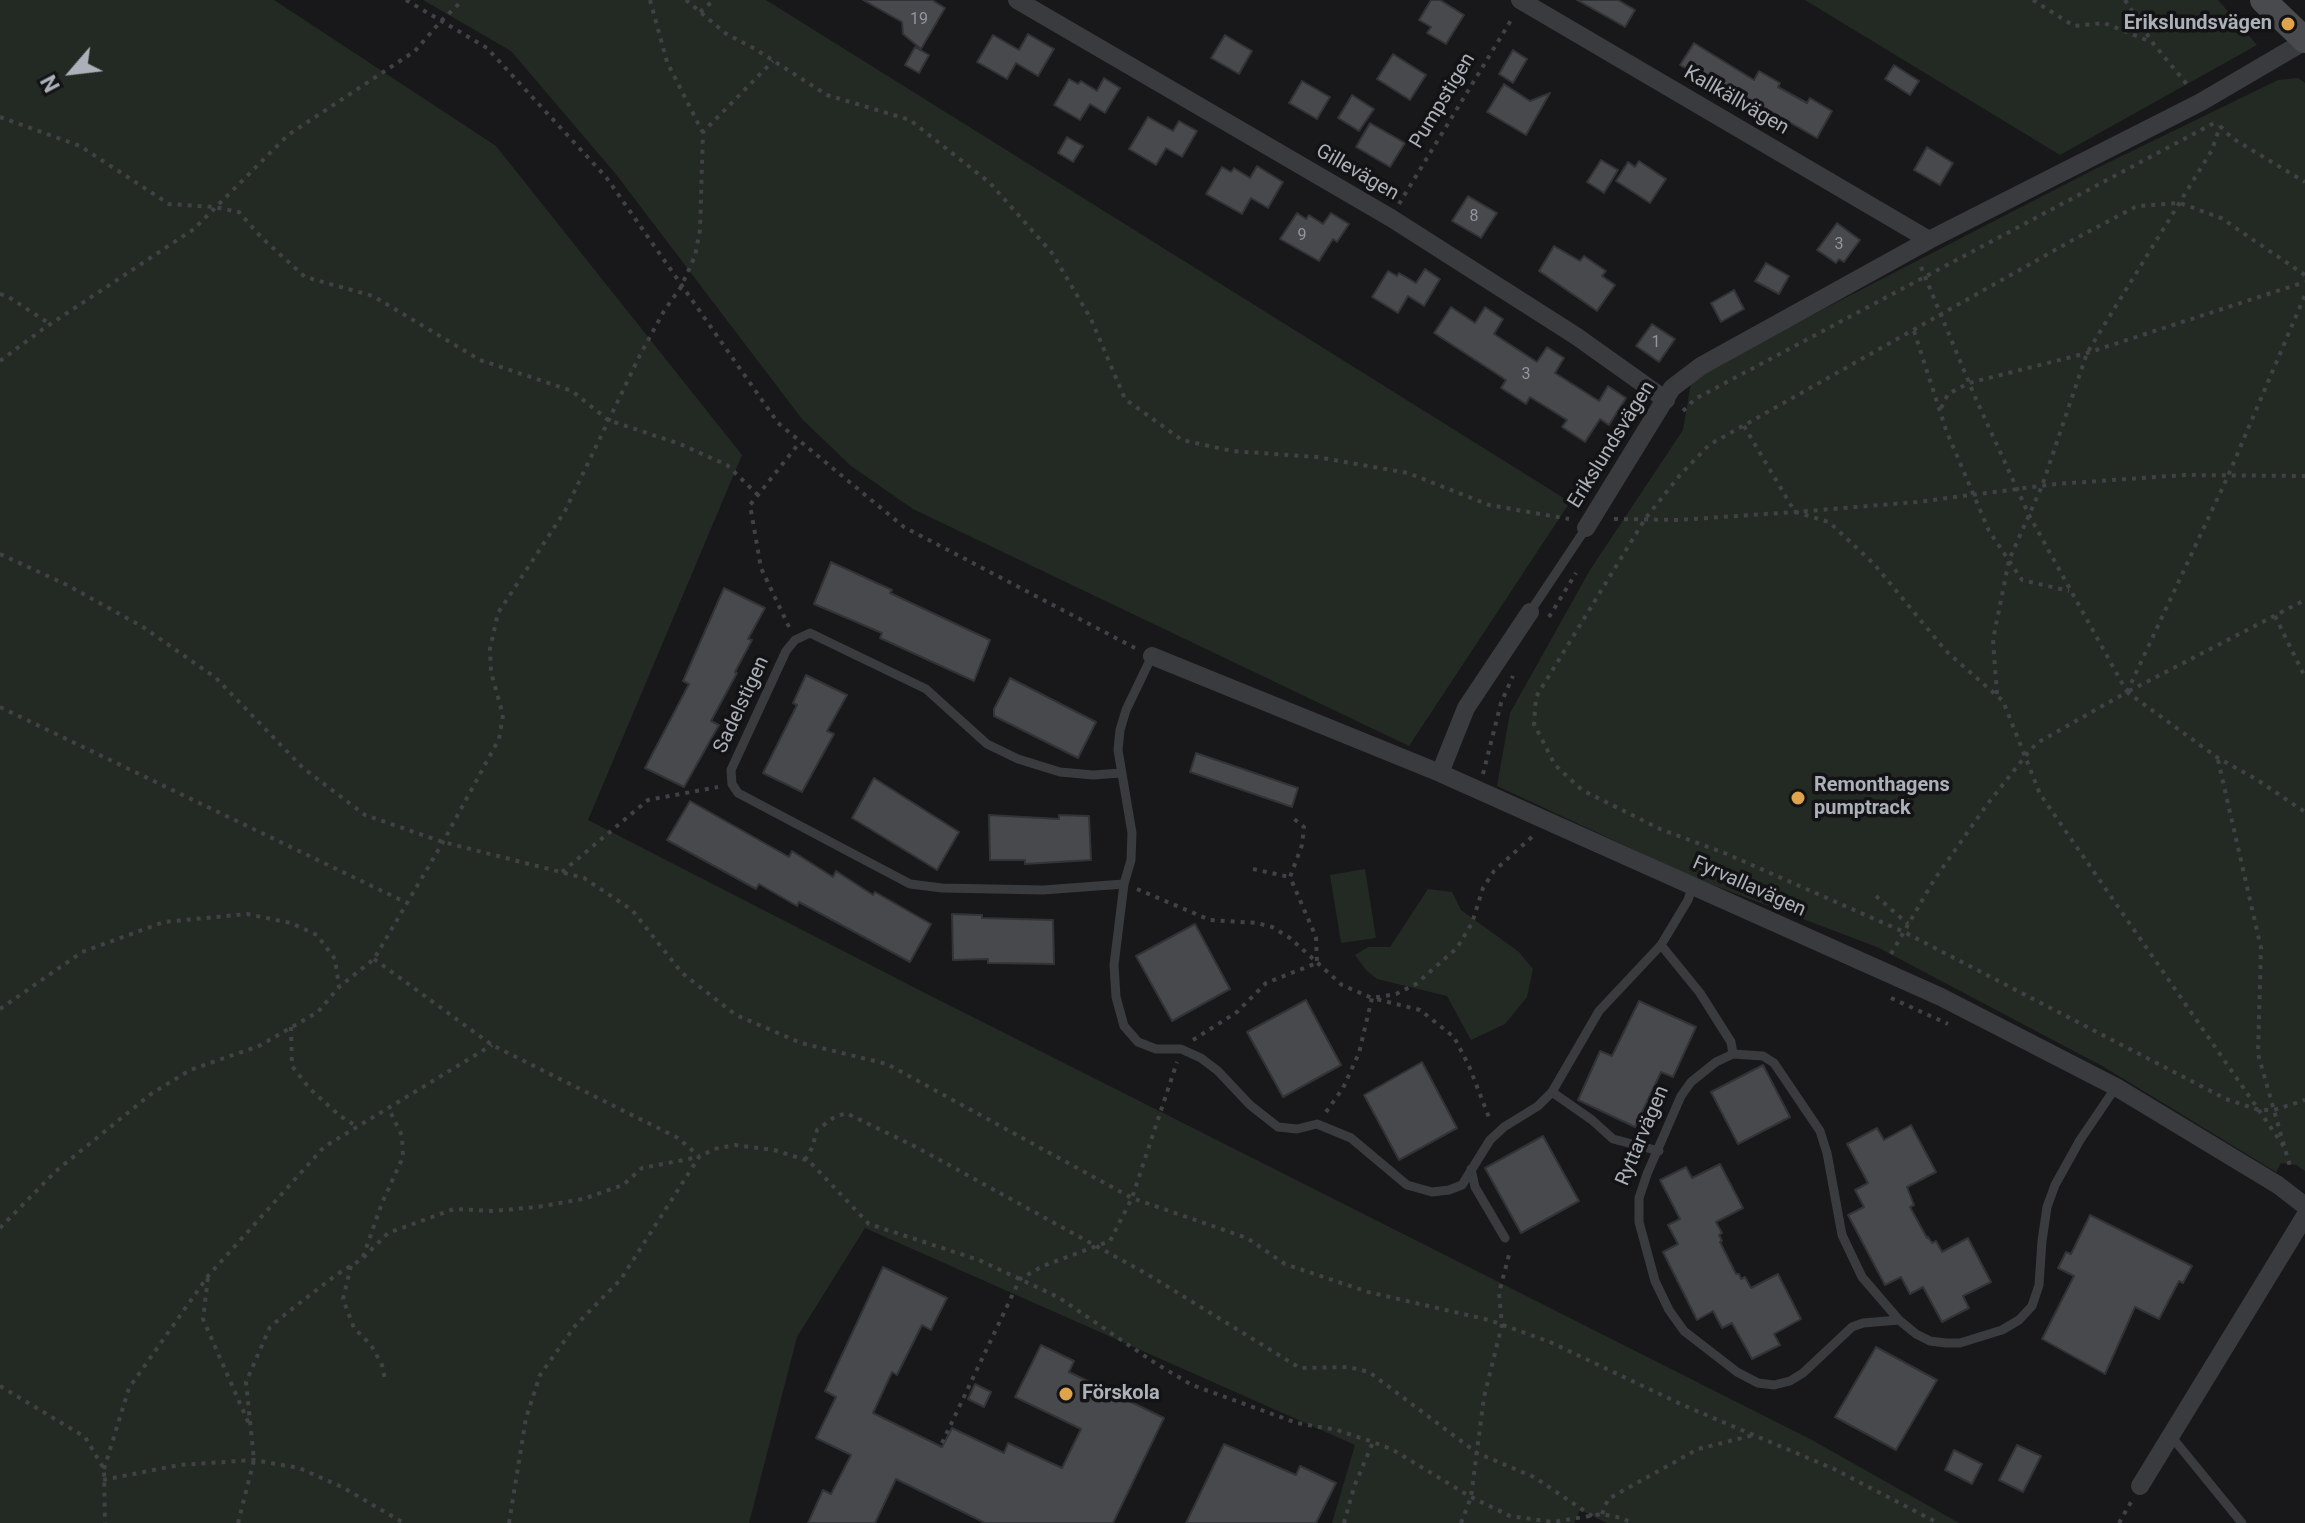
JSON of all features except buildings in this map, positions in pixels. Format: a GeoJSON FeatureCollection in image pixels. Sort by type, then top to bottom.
{"type":"FeatureCollection","features":[{"type":"Feature","properties":{"kind":"main road"},"geometry":{"type":"LineString","coordinates":[[2263,0],[2305,41]]}},
{"type":"Feature","properties":{"kind":"street","name":"Gillevägen"},"geometry":{"type":"LineString","coordinates":[[1017,0],[1391,218],[1669,394]]}},
{"type":"Feature","properties":{"kind":"street","name":"Kallkällvägen"},"geometry":{"type":"LineString","coordinates":[[1522,0],[1921,244]]}},
{"type":"Feature","properties":{"kind":"street","name":"Erikslundsvägen"},"geometry":{"type":"LineString","coordinates":[[1588,525],[1669,394],[1701,366],[1921,244],[2201,102],[2305,41]]}},
{"type":"Feature","properties":{"kind":"street","name":"Erikslundsvägen"},"geometry":{"type":"LineString","coordinates":[[1440,773],[1466,708],[1530,612]]}},
{"type":"Feature","properties":{"kind":"street","name":"Fyrvallavägen"},"geometry":{"type":"LineString","coordinates":[[1152,656],[1440,773],[1941,997],[2285,1179],[2305,1206]]}},
{"type":"Feature","properties":{"kind":"street"},"geometry":{"type":"LineString","coordinates":[[2140,1486],[2305,1216]]}},
{"type":"Feature","properties":{"kind":"lane","name":"Erikslundsvägen"},"geometry":{"type":"LineString","coordinates":[[1530,612],[1588,525]]}},
{"type":"Feature","properties":{"kind":"lane"},"geometry":{"type":"LineString","coordinates":[[795,640],[810,633],[926,689],[987,744],[1018,759],[1060,772],[1093,775],[1121,773]]}},
{"type":"Feature","properties":{"kind":"lane","name":"Sadelstigen"},"geometry":{"type":"LineString","coordinates":[[795,640],[786,651],[731,770],[732,784],[738,793],[910,884],[942,888],[1043,890],[1124,884]]}},
{"type":"Feature","properties":{"kind":"lane"},"geometry":{"type":"LineString","coordinates":[[1152,656],[1120,730],[1118,750],[1132,833],[1131,860],[1124,884],[1114,965],[1116,997],[1124,1026],[1138,1042],[1147,1046],[1181,1049],[1201,1058],[1278,1127],[1297,1129],[1317,1124],[1351,1138],[1407,1185],[1420,1191],[1449,1190],[1462,1185],[1496,1135],[1538,1106],[1552,1092],[1599,1011],[1661,945],[1693,885]]}},
{"type":"Feature","properties":{"kind":"lane"},"geometry":{"type":"LineString","coordinates":[[1661,945],[1700,993],[1731,1042],[1733,1054],[1763,1056],[1774,1063],[1820,1131],[1842,1235],[1862,1277],[1899,1320],[1930,1341],[1960,1343],[2002,1330],[2019,1320],[2032,1306],[2039,1285],[2047,1207],[2055,1185],[2080,1140],[2116,1087]]}},
{"type":"Feature","properties":{"kind":"lane","name":"Ryttarvägen"},"geometry":{"type":"LineString","coordinates":[[1733,1054],[1716,1062],[1691,1082],[1681,1096],[1639,1198],[1639,1222],[1655,1281],[1669,1310],[1684,1331],[1737,1372],[1758,1383],[1774,1385],[1790,1381],[1821,1358],[1852,1327],[1899,1320]]}},
{"type":"Feature","properties":{"kind":"lane"},"geometry":{"type":"LineString","coordinates":[[1552,1092],[1613,1139],[1659,1151]]}},
{"type":"Feature","properties":{"kind":"lane"},"geometry":{"type":"LineString","coordinates":[[1471,1169],[1475,1187],[1505,1238]]}},
{"type":"Feature","properties":{"kind":"lane"},"geometry":{"type":"LineString","coordinates":[[2171,1436],[2242,1523]]}},
{"type":"Feature","properties":{"kind":"path"},"geometry":{"type":"LineString","coordinates":[[406,0],[487,48],[606,177],[778,423],[904,527],[1152,656]]}},
{"type":"Feature","properties":{"kind":"path"},"geometry":{"type":"LineString","coordinates":[[0,361],[50,324],[194,229],[288,135],[415,51],[463,0]]}},
{"type":"Feature","properties":{"kind":"path"},"geometry":{"type":"LineString","coordinates":[[0,1228],[56,1171],[151,1094],[190,1070],[259,1046],[318,1012],[339,987],[374,959],[499,739],[503,715],[491,672],[490,649],[498,613],[565,511],[608,420],[695,256],[700,230],[703,132],[667,62],[650,0]]}},
{"type":"Feature","properties":{"kind":"path"},"geometry":{"type":"LineString","coordinates":[[686,0],[725,33],[827,95],[910,120],[990,183],[1052,253],[1091,319],[1125,399],[1182,440],[1232,451],[1317,457],[1408,473],[1489,505],[1588,525]]}},
{"type":"Feature","properties":{"kind":"path"},"geometry":{"type":"LineString","coordinates":[[700,12],[714,0]]}},
{"type":"Feature","properties":{"kind":"path","name":"Pumpstigen"},"geometry":{"type":"LineString","coordinates":[[1391,218],[1522,0]]}},
{"type":"Feature","properties":{"kind":"path"},"geometry":{"type":"LineString","coordinates":[[2033,0],[2074,26],[2104,23],[2152,42]]}},
{"type":"Feature","properties":{"kind":"path"},"geometry":{"type":"LineString","coordinates":[[2125,0],[2152,42],[2218,124],[2232,138],[2305,182]]}},
{"type":"Feature","properties":{"kind":"path"},"geometry":{"type":"LineString","coordinates":[[703,132],[773,61]]}},
{"type":"Feature","properties":{"kind":"path"},"geometry":{"type":"LineString","coordinates":[[0,117],[80,146],[169,204],[239,212],[305,277],[373,296],[480,360],[572,391],[608,420],[680,444],[727,465],[758,495]]}},
{"type":"Feature","properties":{"kind":"path"},"geometry":{"type":"LineString","coordinates":[[1998,696],[1993,640],[2009,560],[2042,486],[2087,353],[2212,150],[2218,124]]}},
{"type":"Feature","properties":{"kind":"path"},"geometry":{"type":"LineString","coordinates":[[1669,394],[1682,412],[1695,399],[2218,124]]}},
{"type":"Feature","properties":{"kind":"path"},"geometry":{"type":"LineString","coordinates":[[2305,275],[2221,218],[2180,203],[2137,206],[1709,445],[1645,519],[1536,697],[1534,724],[1555,765],[1582,790],[1660,829],[1727,854],[1904,932],[2226,1099],[2259,1110],[2274,1110],[2305,1100]]}},
{"type":"Feature","properties":{"kind":"path"},"geometry":{"type":"LineString","coordinates":[[1921,244],[1926,278],[2017,489],[2069,591],[2127,692],[2218,758],[2305,812]]}},
{"type":"Feature","properties":{"kind":"path"},"geometry":{"type":"LineString","coordinates":[[1941,408],[1948,394],[1969,383],[2087,353],[2305,282]]}},
{"type":"Feature","properties":{"kind":"path"},"geometry":{"type":"LineString","coordinates":[[0,294],[50,324]]}},
{"type":"Feature","properties":{"kind":"path"},"geometry":{"type":"LineString","coordinates":[[2127,692],[2228,476],[2305,295]]}},
{"type":"Feature","properties":{"kind":"path"},"geometry":{"type":"LineString","coordinates":[[1914,331],[1946,430],[1989,531],[2022,580],[2069,591]]}},
{"type":"Feature","properties":{"kind":"path"},"geometry":{"type":"LineString","coordinates":[[1744,426],[1795,512],[1829,522],[1874,564],[1946,651],[2003,701],[2027,754],[2040,794],[2285,1148]]}},
{"type":"Feature","properties":{"kind":"path"},"geometry":{"type":"LineString","coordinates":[[795,640],[761,568],[750,505],[800,442]]}},
{"type":"Feature","properties":{"kind":"path"},"geometry":{"type":"LineString","coordinates":[[1616,510],[1609,519],[1795,512],[2042,486],[2185,475],[2305,476]]}},
{"type":"Feature","properties":{"kind":"path"},"geometry":{"type":"LineString","coordinates":[[0,554],[67,585],[143,627],[216,678],[303,768],[365,815],[443,842],[584,878],[632,910],[682,973],[736,1015],[801,1043],[887,1064],[1132,1198],[1247,1238],[1285,1264],[1368,1292],[1502,1325],[1550,1342],[1685,1406],[1834,1469],[1938,1523]]}},
{"type":"Feature","properties":{"kind":"path"},"geometry":{"type":"LineString","coordinates":[[1543,627],[1576,573]]}},
{"type":"Feature","properties":{"kind":"path"},"geometry":{"type":"LineString","coordinates":[[1881,969],[1934,880],[1986,806],[2037,743],[2127,692],[2305,600]]}},
{"type":"Feature","properties":{"kind":"path"},"geometry":{"type":"LineString","coordinates":[[2275,616],[2305,677]]}},
{"type":"Feature","properties":{"kind":"path"},"geometry":{"type":"LineString","coordinates":[[1477,791],[1501,703],[1518,668]]}},
{"type":"Feature","properties":{"kind":"path"},"geometry":{"type":"LineString","coordinates":[[0,707],[407,903]]}},
{"type":"Feature","properties":{"kind":"path"},"geometry":{"type":"LineString","coordinates":[[2218,758],[2261,948],[2258,1054],[2285,1148],[2285,1179],[2298,1177]]}},
{"type":"Feature","properties":{"kind":"path"},"geometry":{"type":"LineString","coordinates":[[562,872],[648,800],[732,784]]}},
{"type":"Feature","properties":{"kind":"path"},"geometry":{"type":"LineString","coordinates":[[1293,818],[1304,827],[1302,845],[1290,877],[1316,937],[1317,963]]}},
{"type":"Feature","properties":{"kind":"path"},"geometry":{"type":"LineString","coordinates":[[1372,998],[1396,994],[1416,984],[1457,948],[1472,923],[1483,888],[1494,871],[1535,833],[1522,828]]}},
{"type":"Feature","properties":{"kind":"path"},"geometry":{"type":"LineString","coordinates":[[1253,869],[1290,877]]}},
{"type":"Feature","properties":{"kind":"path"},"geometry":{"type":"LineString","coordinates":[[1124,884],[1210,920],[1272,927],[1290,938],[1342,985],[1372,998],[1420,1010],[1454,1037],[1496,1135]]}},
{"type":"Feature","properties":{"kind":"path"},"geometry":{"type":"LineString","coordinates":[[1876,896],[1908,924]]}},
{"type":"Feature","properties":{"kind":"path"},"geometry":{"type":"LineString","coordinates":[[0,1009],[82,952],[164,922],[247,914],[291,923],[317,935],[335,959],[339,987]]}},
{"type":"Feature","properties":{"kind":"path"},"geometry":{"type":"LineString","coordinates":[[374,959],[492,1045],[678,1138],[699,1157]]}},
{"type":"Feature","properties":{"kind":"path"},"geometry":{"type":"LineString","coordinates":[[942,1443],[1020,1279],[1043,1266],[1110,1241],[1132,1198],[1181,1049],[1237,1012],[1266,983],[1317,963]]}},
{"type":"Feature","properties":{"kind":"path"},"geometry":{"type":"LineString","coordinates":[[1884,995],[1954,1027]]}},
{"type":"Feature","properties":{"kind":"path"},"geometry":{"type":"LineString","coordinates":[[1317,1124],[1343,1088],[1359,1053],[1372,998]]}},
{"type":"Feature","properties":{"kind":"path"},"geometry":{"type":"LineString","coordinates":[[291,1027],[292,1066],[310,1089],[340,1116],[358,1127]]}},
{"type":"Feature","properties":{"kind":"path"},"geometry":{"type":"LineString","coordinates":[[105,1523],[104,1469],[129,1388],[208,1276],[324,1147],[492,1045]]}},
{"type":"Feature","properties":{"kind":"path"},"geometry":{"type":"LineString","coordinates":[[362,1259],[403,1157],[402,1136],[389,1109]]}},
{"type":"Feature","properties":{"kind":"path"},"geometry":{"type":"LineString","coordinates":[[805,1160],[817,1130],[846,1113],[918,1148],[1215,1314],[1300,1368],[1349,1367],[1369,1372],[1477,1453],[1534,1477],[1592,1516]]}},
{"type":"Feature","properties":{"kind":"path"},"geometry":{"type":"LineString","coordinates":[[238,1523],[254,1460],[246,1382],[270,1327],[362,1259],[388,1233],[454,1209],[507,1210],[583,1199],[623,1185],[642,1168],[699,1157],[714,1149],[735,1145],[774,1150],[805,1160],[843,1193],[869,1224],[979,1260],[1058,1297],[1192,1385],[1297,1423],[1337,1430],[1373,1442],[1417,1463],[1471,1497],[1510,1516],[1553,1522],[1602,1514],[1632,1523]]}},
{"type":"Feature","properties":{"kind":"path"},"geometry":{"type":"LineString","coordinates":[[509,1523],[526,1418],[540,1375],[575,1326],[621,1279],[699,1157]]}},
{"type":"Feature","properties":{"kind":"path"},"geometry":{"type":"LineString","coordinates":[[1461,1523],[1471,1497],[1484,1397],[1502,1325],[1499,1293],[1511,1249],[1505,1238]]}},
{"type":"Feature","properties":{"kind":"path"},"geometry":{"type":"LineString","coordinates":[[351,1266],[343,1299],[354,1328],[371,1345],[382,1365],[385,1380]]}},
{"type":"Feature","properties":{"kind":"path"},"geometry":{"type":"LineString","coordinates":[[208,1276],[203,1319],[252,1430]]}},
{"type":"Feature","properties":{"kind":"path"},"geometry":{"type":"LineString","coordinates":[[0,1386],[85,1437],[104,1469]]}},
{"type":"Feature","properties":{"kind":"path"},"geometry":{"type":"LineString","coordinates":[[1602,1514],[1608,1499],[1698,1449],[1756,1435]]}},
{"type":"Feature","properties":{"kind":"path"},"geometry":{"type":"LineString","coordinates":[[1344,1523],[1354,1487],[1373,1442]]}},
{"type":"Feature","properties":{"kind":"path"},"geometry":{"type":"LineString","coordinates":[[103,1480],[179,1465],[254,1460],[299,1468],[342,1487],[404,1523]]}},
{"type":"Feature","properties":{"kind":"path"},"geometry":{"type":"LineString","coordinates":[[2119,1523],[2140,1486]]}},
{"type":"Feature","properties":{"kind":"shaded area"},"geometry":{"type":"Polygon","coordinates":[[[0,0],[274,0],[496,146],[742,455],[588,820],[1812,1440],[1959,1523],[1607,1523],[1580,1510],[1574,1523],[1332,1523],[1355,1445],[865,1228],[797,1337],[749,1523],[0,1523],[0,0]]]}},
{"type":"Feature","properties":{"kind":"shaded area"},"geometry":{"type":"Polygon","coordinates":[[[423,0],[766,0],[1570,502],[1409,746],[913,509],[851,466],[802,419],[615,173],[511,51],[423,0]]]}},
{"type":"Feature","properties":{"kind":"shaded area"},"geometry":{"type":"Polygon","coordinates":[[[1805,0],[2218,0],[2257,45],[2060,155],[1805,0]]]}},
{"type":"Feature","properties":{"kind":"shaded area"},"geometry":{"type":"Polygon","coordinates":[[[2298,78],[2305,83],[2305,1171],[2296,1165],[2281,1163],[2276,1172],[2104,1067],[1877,947],[1697,879],[1497,786],[1510,713],[1590,570],[1683,430],[1692,377],[2093,170],[2278,80],[2298,78]]]}},
{"type":"Feature","properties":{"kind":"shaded area"},"geometry":{"type":"Polygon","coordinates":[[[1365,869],[1376,938],[1341,943],[1330,875],[1365,869]]]}},
{"type":"Feature","properties":{"kind":"shaded area"},"geometry":{"type":"Polygon","coordinates":[[[1428,889],[1452,892],[1461,910],[1519,952],[1533,969],[1527,997],[1505,1024],[1471,1040],[1447,996],[1377,979],[1355,955],[1368,947],[1390,947],[1428,889]]]}},
{"type":"Feature","properties":{"kind":"place","name":"Erikslundsvägen"},"geometry":{"type":"Point","coordinates":[2288,24]}},
{"type":"Feature","properties":{"kind":"place","name":"Remonthagens pumptrack"},"geometry":{"type":"Point","coordinates":[1798,798]}},
{"type":"Feature","properties":{"kind":"place","name":"Förskola"},"geometry":{"type":"Point","coordinates":[1066,1394]}}]}
